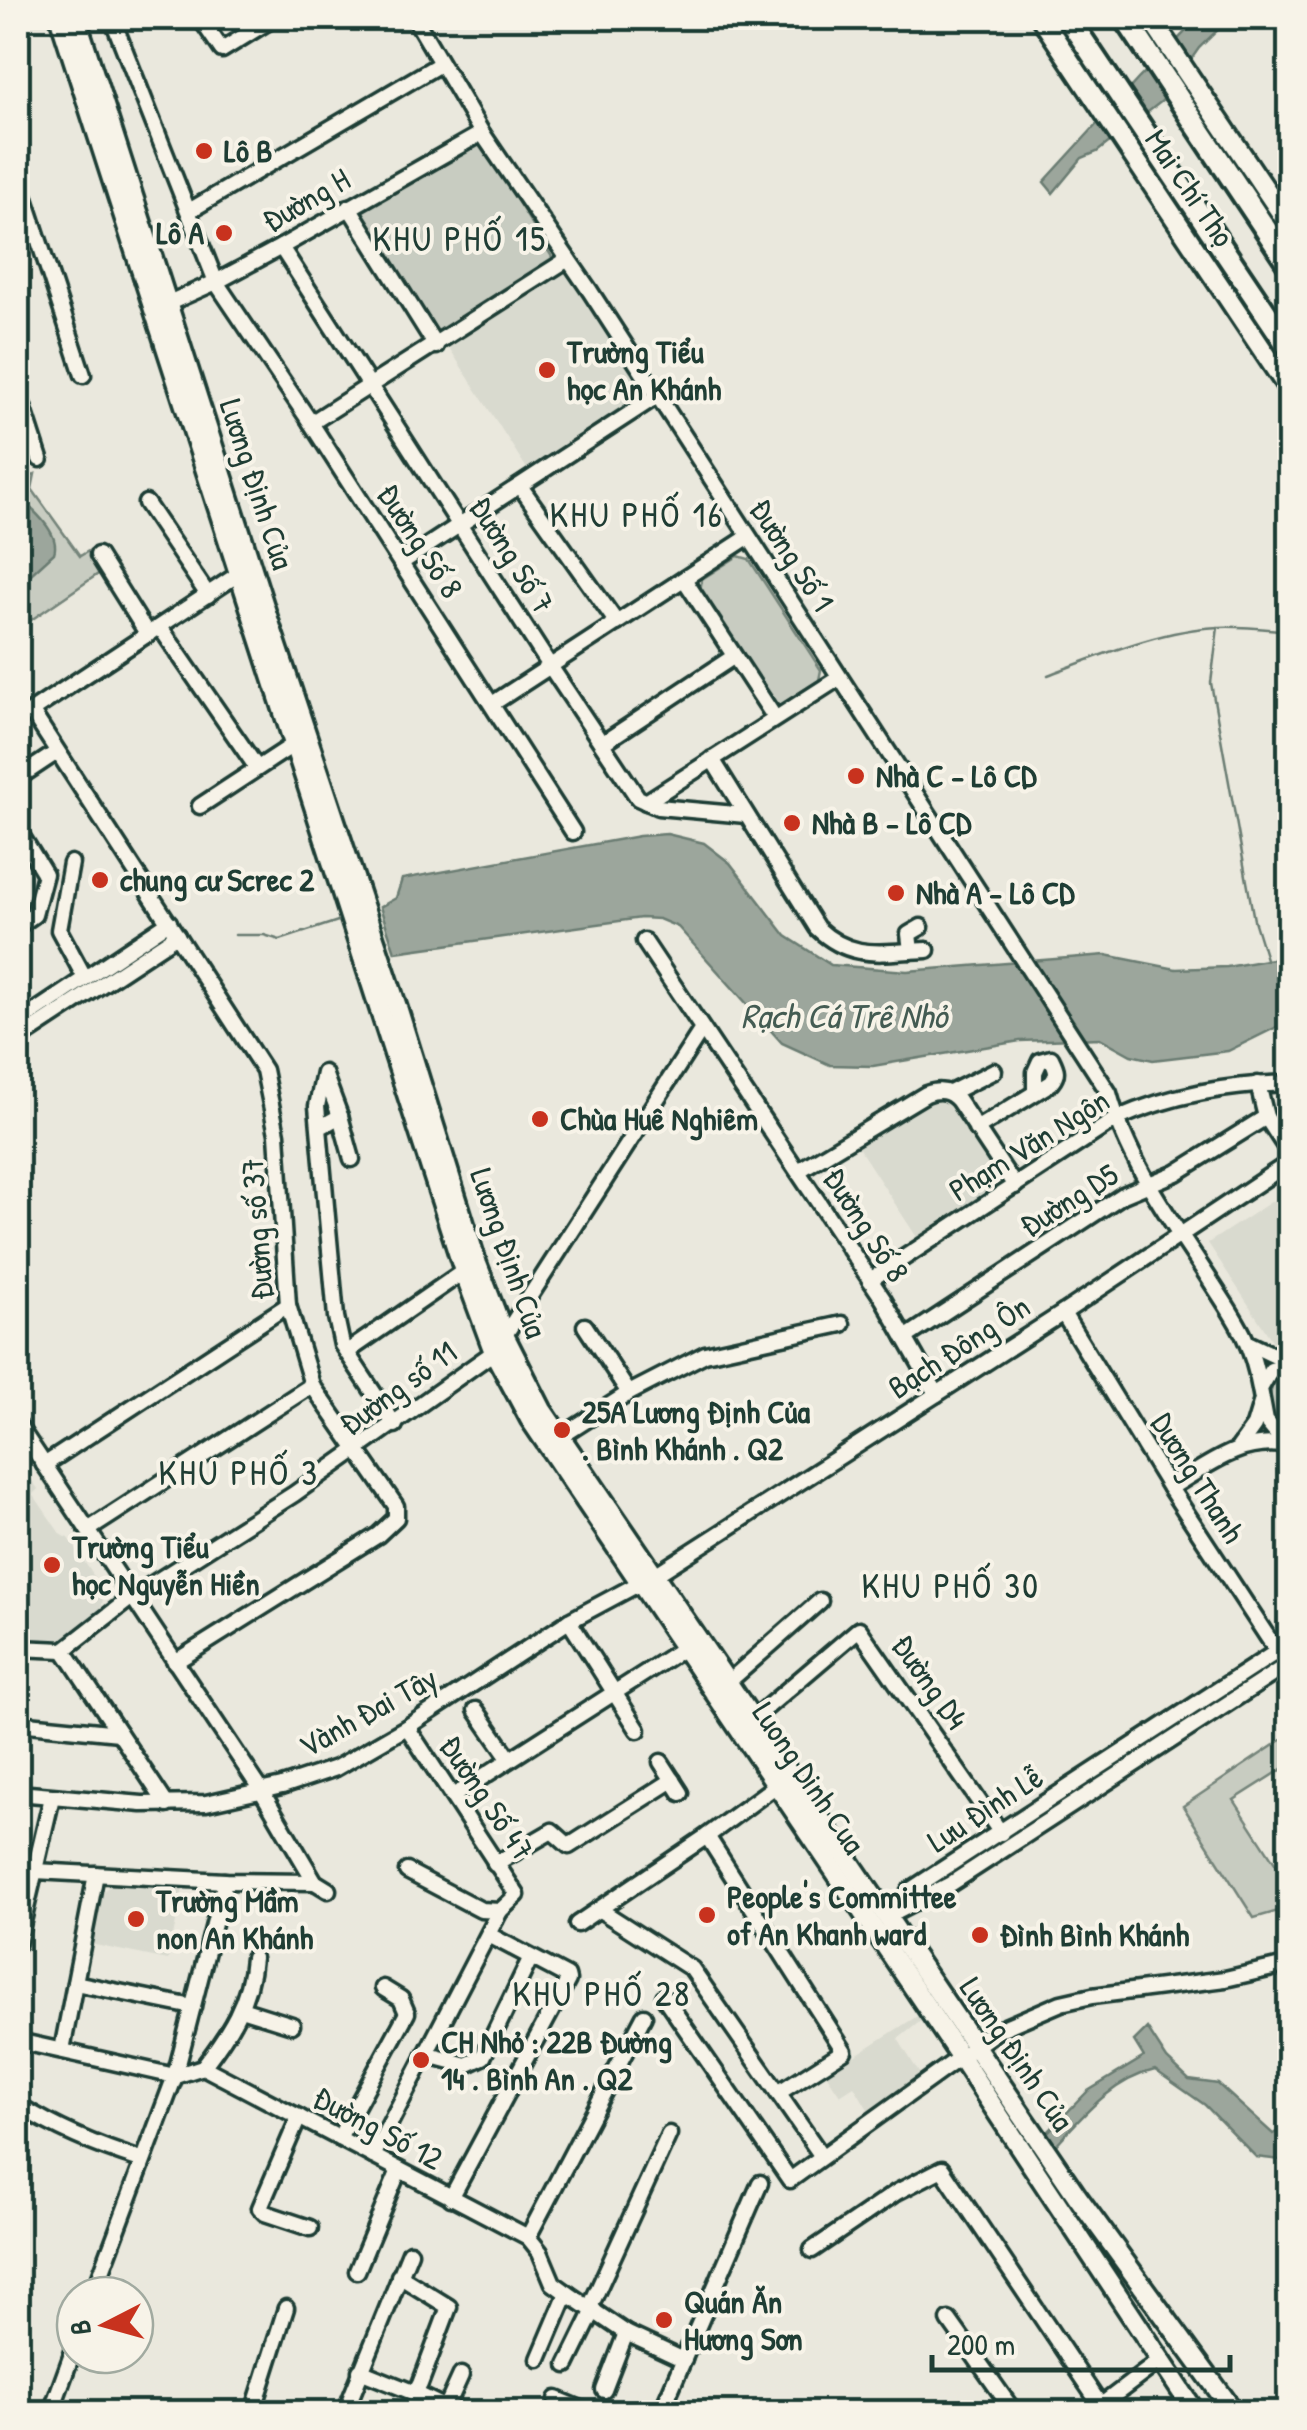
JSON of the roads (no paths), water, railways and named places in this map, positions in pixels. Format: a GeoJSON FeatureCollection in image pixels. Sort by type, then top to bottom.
{"type":"FeatureCollection","features":[{"type":"Feature","properties":{"kind":"highway","name":"Mai Chí Thọ"},"geometry":{"type":"LineString","coordinates":[[1069,18],[1290,349]]}},
{"type":"Feature","properties":{"kind":"highway"},"geometry":{"type":"LineString","coordinates":[[1126,18],[1290,266]]}},
{"type":"Feature","properties":{"kind":"main road"},"geometry":{"type":"LineString","coordinates":[[1045,24],[1069,18]]}},
{"type":"Feature","properties":{"kind":"main road"},"geometry":{"type":"LineString","coordinates":[[1150,18],[1290,226]]}},
{"type":"Feature","properties":{"kind":"main road","name":"Lương Định Của"},"geometry":{"type":"LineString","coordinates":[[72,20],[500,1345],[647,1578]]}},
{"type":"Feature","properties":{"kind":"main road","name":"Mai Chí Thọ"},"geometry":{"type":"LineString","coordinates":[[1045,24],[1290,391]]}},
{"type":"Feature","properties":{"kind":"main road","name":"Lương Định Của"},"geometry":{"type":"LineString","coordinates":[[162,306],[240,573],[296,743],[342,861]]}},
{"type":"Feature","properties":{"kind":"main road","name":"Lương Định Của"},"geometry":{"type":"LineString","coordinates":[[390,1012],[464,1271],[530,1419],[727,1683],[752,1720],[783,1780],[894,1912],[969,2053],[1194,2412]]}},
{"type":"Feature","properties":{"kind":"main road","name":"Luong Dinh Cua"},"geometry":{"type":"LineString","coordinates":[[647,1578],[684,1648],[783,1780],[969,2053]]}},
{"type":"Feature","properties":{"kind":"main road","name":"Lương Định Của"},"geometry":{"type":"LineString","coordinates":[[969,2053],[1192,2357]]}},
{"type":"Feature","properties":{"kind":"main road"},"geometry":{"type":"LineString","coordinates":[[1176,2380],[1192,2357],[1234,2412]]}},
{"type":"Feature","properties":{"kind":"street","name":"Đường Số 8"},"geometry":{"type":"LineString","coordinates":[[112,18],[216,282],[574,832]]}},
{"type":"Feature","properties":{"kind":"street"},"geometry":{"type":"LineString","coordinates":[[200,18],[222,50],[274,18]]}},
{"type":"Feature","properties":{"kind":"street","name":"Đường Số 1"},"geometry":{"type":"LineString","coordinates":[[422,18],[418,24],[482,133],[658,396],[1109,1093],[1116,1119],[1149,1184],[1250,1344]]}},
{"type":"Feature","properties":{"kind":"street"},"geometry":{"type":"LineString","coordinates":[[189,211],[440,64]]}},
{"type":"Feature","properties":{"kind":"street","name":"Đường H"},"geometry":{"type":"LineString","coordinates":[[162,306],[281,248],[482,133]]}},
{"type":"Feature","properties":{"kind":"street"},"geometry":{"type":"LineString","coordinates":[[18,177],[83,375]]}},
{"type":"Feature","properties":{"kind":"street"},"geometry":{"type":"LineString","coordinates":[[349,207],[436,346]]}},
{"type":"Feature","properties":{"kind":"street","name":"Đường Số 7"},"geometry":{"type":"LineString","coordinates":[[281,248],[550,666],[638,798],[646,802]]}},
{"type":"Feature","properties":{"kind":"street"},"geometry":{"type":"LineString","coordinates":[[311,423],[568,259]]}},
{"type":"Feature","properties":{"kind":"street"},"geometry":{"type":"LineString","coordinates":[[18,391],[24,433],[40,459]]}},
{"type":"Feature","properties":{"kind":"street"},"geometry":{"type":"LineString","coordinates":[[401,563],[658,396]]}},
{"type":"Feature","properties":{"kind":"street"},"geometry":{"type":"LineString","coordinates":[[520,486],[617,623]]}},
{"type":"Feature","properties":{"kind":"street"},"geometry":{"type":"LineString","coordinates":[[146,503],[208,595]]}},
{"type":"Feature","properties":{"kind":"street"},"geometry":{"type":"LineString","coordinates":[[492,704],[748,536]]}},
{"type":"Feature","properties":{"kind":"street"},"geometry":{"type":"LineString","coordinates":[[98,555],[257,768]]}},
{"type":"Feature","properties":{"kind":"street"},"geometry":{"type":"LineString","coordinates":[[18,720],[240,573]]}},
{"type":"Feature","properties":{"kind":"street"},"geometry":{"type":"LineString","coordinates":[[684,579],[775,718]]}},
{"type":"Feature","properties":{"kind":"street"},"geometry":{"type":"LineString","coordinates":[[603,743],[733,657]]}},
{"type":"Feature","properties":{"kind":"street"},"geometry":{"type":"LineString","coordinates":[[646,802],[839,678]]}},
{"type":"Feature","properties":{"kind":"street","name":"Đường số 37"},"geometry":{"type":"LineString","coordinates":[[32,712],[264,1070],[277,1134],[288,1306],[312,1385],[396,1506],[396,1518],[378,1535],[176,1662]]}},
{"type":"Feature","properties":{"kind":"street"},"geometry":{"type":"LineString","coordinates":[[200,806],[296,743]]}},
{"type":"Feature","properties":{"kind":"street"},"geometry":{"type":"LineString","coordinates":[[18,778],[58,752]]}},
{"type":"Feature","properties":{"kind":"street"},"geometry":{"type":"LineString","coordinates":[[712,760],[817,928],[834,944],[857,954],[927,950]]}},
{"type":"Feature","properties":{"kind":"street"},"geometry":{"type":"LineString","coordinates":[[646,802],[658,807],[746,814]]}},
{"type":"Feature","properties":{"kind":"street"},"geometry":{"type":"LineString","coordinates":[[18,834],[45,874],[34,915],[18,926]]}},
{"type":"Feature","properties":{"kind":"street"},"geometry":{"type":"LineString","coordinates":[[71,863],[59,930],[86,978]]}},
{"type":"Feature","properties":{"kind":"street"},"geometry":{"type":"LineString","coordinates":[[910,951],[909,934],[922,927]]}},
{"type":"Feature","properties":{"kind":"street"},"geometry":{"type":"LineString","coordinates":[[18,1023],[173,928]]}},
{"type":"Feature","properties":{"kind":"street"},"geometry":{"type":"LineString","coordinates":[[18,1040],[173,928]]}},
{"type":"Feature","properties":{"kind":"street","name":"Đường Số 8"},"geometry":{"type":"LineString","coordinates":[[644,941],[870,1280],[937,1394]]}},
{"type":"Feature","properties":{"kind":"street"},"geometry":{"type":"LineString","coordinates":[[500,1345],[702,1029]]}},
{"type":"Feature","properties":{"kind":"street"},"geometry":{"type":"LineString","coordinates":[[950,1093],[994,1071]]}},
{"type":"Feature","properties":{"kind":"street"},"geometry":{"type":"LineString","coordinates":[[352,1159],[326,1075],[322,1073],[317,1106],[336,1317],[346,1352],[396,1425]]}},
{"type":"Feature","properties":{"kind":"street","name":"Phạm Văn Ngôn"},"geometry":{"type":"LineString","coordinates":[[870,1280],[1116,1119],[1152,1103],[1228,1086],[1290,1083]]}},
{"type":"Feature","properties":{"kind":"street"},"geometry":{"type":"LineString","coordinates":[[1258,1084],[1266,1118],[1290,1154]]}},
{"type":"Feature","properties":{"kind":"street"},"geometry":{"type":"LineString","coordinates":[[798,1171],[938,1090],[950,1093],[1014,1186]]}},
{"type":"Feature","properties":{"kind":"street"},"geometry":{"type":"LineString","coordinates":[[976,1128],[1035,1092]]}},
{"type":"Feature","properties":{"kind":"street"},"geometry":{"type":"LineString","coordinates":[[319,1128],[340,1116]]}},
{"type":"Feature","properties":{"kind":"street","name":"Đường D5"},"geometry":{"type":"LineString","coordinates":[[905,1338],[1123,1195],[1176,1174],[1266,1118]]}},
{"type":"Feature","properties":{"kind":"street","name":"Bạch Đông Ôn"},"geometry":{"type":"LineString","coordinates":[[647,1578],[1063,1313],[1290,1162]]}},
{"type":"Feature","properties":{"kind":"street"},"geometry":{"type":"LineString","coordinates":[[346,1352],[464,1271]]}},
{"type":"Feature","properties":{"kind":"street"},"geometry":{"type":"LineString","coordinates":[[44,1465],[288,1306]]}},
{"type":"Feature","properties":{"kind":"street","name":"Dương Thanh"},"geometry":{"type":"LineString","coordinates":[[1063,1313],[1170,1488],[1283,1647],[1288,1667]]}},
{"type":"Feature","properties":{"kind":"street"},"geometry":{"type":"LineString","coordinates":[[560,1437],[629,1393],[705,1354],[842,1324]]}},
{"type":"Feature","properties":{"kind":"street"},"geometry":{"type":"LineString","coordinates":[[585,1326],[629,1393]]}},
{"type":"Feature","properties":{"kind":"street"},"geometry":{"type":"LineString","coordinates":[[1250,1344],[1290,1364]]}},
{"type":"Feature","properties":{"kind":"street"},"geometry":{"type":"LineString","coordinates":[[1250,1344],[1272,1432],[1288,1446]]}},
{"type":"Feature","properties":{"kind":"street","name":"Đường số 11"},"geometry":{"type":"LineString","coordinates":[[132,1597],[396,1425],[500,1345]]}},
{"type":"Feature","properties":{"kind":"street"},"geometry":{"type":"LineString","coordinates":[[1239,1447],[1254,1426],[1264,1378],[1271,1370],[1290,1364]]}},
{"type":"Feature","properties":{"kind":"street"},"geometry":{"type":"LineString","coordinates":[[88,1530],[312,1385]]}},
{"type":"Feature","properties":{"kind":"street"},"geometry":{"type":"LineString","coordinates":[[18,1425],[322,1886],[34,1871]]}},
{"type":"Feature","properties":{"kind":"street"},"geometry":{"type":"LineString","coordinates":[[1170,1488],[1239,1447],[1270,1443],[1288,1446]]}},
{"type":"Feature","properties":{"kind":"street","name":"Vành Đai Tây"},"geometry":{"type":"LineString","coordinates":[[18,1793],[167,1805],[228,1799],[298,1782],[336,1768],[407,1727],[569,1621],[647,1578]]}},
{"type":"Feature","properties":{"kind":"street"},"geometry":{"type":"LineString","coordinates":[[18,1648],[64,1650],[132,1597]]}},
{"type":"Feature","properties":{"kind":"street"},"geometry":{"type":"LineString","coordinates":[[727,1683],[820,1602]]}},
{"type":"Feature","properties":{"kind":"street"},"geometry":{"type":"LineString","coordinates":[[569,1621],[638,1730]]}},
{"type":"Feature","properties":{"kind":"street","name":"Đường D4"},"geometry":{"type":"LineString","coordinates":[[752,1720],[860,1629],[1001,1833]]}},
{"type":"Feature","properties":{"kind":"street","name":"Lưu Đình Lễ"},"geometry":{"type":"LineString","coordinates":[[894,1912],[909,1891],[1283,1647]]}},
{"type":"Feature","properties":{"kind":"street"},"geometry":{"type":"LineString","coordinates":[[453,1796],[684,1648]]}},
{"type":"Feature","properties":{"kind":"street"},"geometry":{"type":"LineString","coordinates":[[64,1650],[167,1805]]}},
{"type":"Feature","properties":{"kind":"street","name":"Lưu Đình Lễ"},"geometry":{"type":"LineString","coordinates":[[894,1912],[949,1885],[1288,1667]]}},
{"type":"Feature","properties":{"kind":"street"},"geometry":{"type":"LineString","coordinates":[[476,1710],[510,1759]]}},
{"type":"Feature","properties":{"kind":"street"},"geometry":{"type":"LineString","coordinates":[[18,1723],[119,1732]]}},
{"type":"Feature","properties":{"kind":"street","name":"Đường Số 47"},"geometry":{"type":"LineString","coordinates":[[407,1727],[516,1895],[500,1912],[481,1910],[407,1871]]}},
{"type":"Feature","properties":{"kind":"street"},"geometry":{"type":"LineString","coordinates":[[496,1864],[552,1831],[569,1846],[677,1786],[661,1762]]}},
{"type":"Feature","properties":{"kind":"street"},"geometry":{"type":"LineString","coordinates":[[577,1924],[783,1780]]}},
{"type":"Feature","properties":{"kind":"street"},"geometry":{"type":"LineString","coordinates":[[18,1940],[52,1798]]}},
{"type":"Feature","properties":{"kind":"street"},"geometry":{"type":"LineString","coordinates":[[707,1836],[844,2051],[778,2093]]}},
{"type":"Feature","properties":{"kind":"street"},"geometry":{"type":"LineString","coordinates":[[62,2050],[96,1874]]}},
{"type":"Feature","properties":{"kind":"street"},"geometry":{"type":"LineString","coordinates":[[100,2275],[176,2076],[225,1881]]}},
{"type":"Feature","properties":{"kind":"street"},"geometry":{"type":"LineString","coordinates":[[600,1910],[692,1969],[821,2155]]}},
{"type":"Feature","properties":{"kind":"street"},"geometry":{"type":"LineString","coordinates":[[373,2156],[500,1912]]}},
{"type":"Feature","properties":{"kind":"street"},"geometry":{"type":"LineString","coordinates":[[450,2198],[568,1980],[489,1936]]}},
{"type":"Feature","properties":{"kind":"street"},"geometry":{"type":"LineString","coordinates":[[18,2041],[176,2076],[203,2066],[226,2037],[242,2009],[252,1977],[252,1958]]}},
{"type":"Feature","properties":{"kind":"street"},"geometry":{"type":"LineString","coordinates":[[425,2054],[466,2065],[483,2057],[530,1959]]}},
{"type":"Feature","properties":{"kind":"street"},"geometry":{"type":"LineString","coordinates":[[664,1997],[790,2180],[998,2030],[1062,2003],[1225,1979],[1290,1964]]}},
{"type":"Feature","properties":{"kind":"street"},"geometry":{"type":"LineString","coordinates":[[75,1983],[193,2007]]}},
{"type":"Feature","properties":{"kind":"street"},"geometry":{"type":"LineString","coordinates":[[339,2138],[407,2013],[401,2000],[383,1988]]}},
{"type":"Feature","properties":{"kind":"street"},"geometry":{"type":"LineString","coordinates":[[242,2009],[292,2025]]}},
{"type":"Feature","properties":{"kind":"street"},"geometry":{"type":"LineString","coordinates":[[644,2016],[528,2237],[540,2252],[553,2283],[626,2333],[684,2360]]}},
{"type":"Feature","properties":{"kind":"street","name":"Đường Số 12"},"geometry":{"type":"LineString","coordinates":[[203,2066],[528,2237]]}},
{"type":"Feature","properties":{"kind":"street"},"geometry":{"type":"LineString","coordinates":[[18,2105],[88,2144],[141,2160]]}},
{"type":"Feature","properties":{"kind":"street"},"geometry":{"type":"LineString","coordinates":[[299,2117],[260,2208],[265,2214],[310,2228]]}},
{"type":"Feature","properties":{"kind":"street"},"geometry":{"type":"LineString","coordinates":[[568,2366],[669,2134]]}},
{"type":"Feature","properties":{"kind":"street"},"geometry":{"type":"LineString","coordinates":[[812,2250],[897,2192],[942,2169],[1096,2409],[1162,2359]]}},
{"type":"Feature","properties":{"kind":"street"},"geometry":{"type":"LineString","coordinates":[[357,2271],[399,2170]]}},
{"type":"Feature","properties":{"kind":"street"},"geometry":{"type":"LineString","coordinates":[[661,2412],[760,2183]]}},
{"type":"Feature","properties":{"kind":"street"},"geometry":{"type":"LineString","coordinates":[[345,2412],[410,2252]]}},
{"type":"Feature","properties":{"kind":"street"},"geometry":{"type":"LineString","coordinates":[[399,2276],[447,2302],[449,2307],[415,2393]]}},
{"type":"Feature","properties":{"kind":"street"},"geometry":{"type":"LineString","coordinates":[[539,2359],[567,2294]]}},
{"type":"Feature","properties":{"kind":"street"},"geometry":{"type":"LineString","coordinates":[[252,2412],[286,2308]]}},
{"type":"Feature","properties":{"kind":"street"},"geometry":{"type":"LineString","coordinates":[[949,2320],[1014,2412]]}},
{"type":"Feature","properties":{"kind":"street"},"geometry":{"type":"LineString","coordinates":[[604,2390],[626,2333]]}},
{"type":"Feature","properties":{"kind":"street"},"geometry":{"type":"LineString","coordinates":[[360,2371],[445,2410],[460,2375]]}},
{"type":"Feature","properties":{"kind":"street"},"geometry":{"type":"LineString","coordinates":[[52,2412],[65,2375]]}},
{"type":"Feature","properties":{"kind":"street"},"geometry":{"type":"LineString","coordinates":[[557,2399],[588,2412]]}},
{"type":"Feature","properties":{"kind":"water"},"geometry":{"type":"Polygon","coordinates":[[[1199,18],[1230,18],[1199,48],[1162,101],[1097,152],[1082,158],[1053,193],[1044,182],[1199,18]]]}},
{"type":"Feature","properties":{"kind":"water"},"geometry":{"type":"Polygon","coordinates":[[[26,504],[47,526],[55,546],[54,553],[18,586],[18,511],[26,504]]]}},
{"type":"Feature","properties":{"kind":"water","name":"Rạch Cá Trê Nhỏ"},"geometry":{"type":"Polygon","coordinates":[[[667,834],[704,843],[730,863],[786,936],[831,965],[907,971],[1106,955],[1176,969],[1227,967],[1289,956],[1289,1021],[1228,1051],[1153,1060],[1131,1055],[1100,1038],[1020,1041],[873,1066],[830,1065],[782,1043],[678,927],[659,919],[641,918],[395,952],[380,907],[396,898],[402,879],[667,834]]]}},
{"type":"Feature","properties":{"kind":"water"},"geometry":{"type":"Polygon","coordinates":[[[1147,2028],[1167,2059],[1189,2080],[1218,2084],[1273,2134],[1289,2125],[1289,2161],[1256,2157],[1205,2105],[1155,2070],[1111,2091],[1053,2148],[1044,2136],[1088,2091],[1144,2057],[1134,2041],[1147,2028]]]}},
{"type":"Feature","properties":{"kind":"waterway"},"geometry":{"type":"LineString","coordinates":[[1218,627],[1211,683],[1254,920],[1266,959]]}},
{"type":"Feature","properties":{"kind":"waterway"},"geometry":{"type":"LineString","coordinates":[[1048,675],[1132,644],[1176,633],[1229,627],[1290,631]]}},
{"type":"Feature","properties":{"kind":"waterway","name":"Rạch Cá Trê Nhỏ"},"geometry":{"type":"LineString","coordinates":[[235,935],[264,935],[280,940],[344,919]]}},
{"type":"Feature","properties":{"kind":"place","name":"Lô B"},"geometry":{"type":"Point","coordinates":[204,151]}},
{"type":"Feature","properties":{"kind":"place","name":"Lô A"},"geometry":{"type":"Point","coordinates":[224,233]}},
{"type":"Feature","properties":{"kind":"place","name":"Trường Tiểu học An Khánh"},"geometry":{"type":"Point","coordinates":[547,370]}},
{"type":"Feature","properties":{"kind":"place","name":"Nhà C - Lô CD"},"geometry":{"type":"Point","coordinates":[856,776]}},
{"type":"Feature","properties":{"kind":"place","name":"Nhà B - Lô CD"},"geometry":{"type":"Point","coordinates":[792,823]}},
{"type":"Feature","properties":{"kind":"place","name":"chung cư Screc 2"},"geometry":{"type":"Point","coordinates":[100,880]}},
{"type":"Feature","properties":{"kind":"place","name":"Nhà A - Lô CD"},"geometry":{"type":"Point","coordinates":[896,893]}},
{"type":"Feature","properties":{"kind":"place","name":"Chùa Huê Nghiêm"},"geometry":{"type":"Point","coordinates":[540,1119]}},
{"type":"Feature","properties":{"kind":"place","name":"25A Lương Định Của . Bình Khánh . Q2"},"geometry":{"type":"Point","coordinates":[562,1430]}},
{"type":"Feature","properties":{"kind":"place","name":"Trường Tiểu học Nguyễn Hiền"},"geometry":{"type":"Point","coordinates":[52,1565]}},
{"type":"Feature","properties":{"kind":"place","name":"People's Committee of An Khanh ward"},"geometry":{"type":"Point","coordinates":[707,1915]}},
{"type":"Feature","properties":{"kind":"place","name":"Trường Mầm non An Khánh"},"geometry":{"type":"Point","coordinates":[136,1919]}},
{"type":"Feature","properties":{"kind":"place","name":"Đình Bình Khánh"},"geometry":{"type":"Point","coordinates":[980,1935]}},
{"type":"Feature","properties":{"kind":"place","name":"CH Nhỏ : 22B Đường 14 . Bình An . Q2"},"geometry":{"type":"Point","coordinates":[421,2060]}},
{"type":"Feature","properties":{"kind":"place","name":"Quán Ăn Hương Sơn"},"geometry":{"type":"Point","coordinates":[664,2320]}},
{"type":"Feature","properties":{"kind":"district","name":"KHU PHỐ 15"},"geometry":{"type":"Point","coordinates":[460,239]}},
{"type":"Feature","properties":{"kind":"district","name":"KHU PHỐ 16"},"geometry":{"type":"Point","coordinates":[637,515]}},
{"type":"Feature","properties":{"kind":"district","name":"KHU PHỐ 3"},"geometry":{"type":"Point","coordinates":[239,1473]}},
{"type":"Feature","properties":{"kind":"district","name":"KHU PHỐ 30"},"geometry":{"type":"Point","coordinates":[951,1586]}},
{"type":"Feature","properties":{"kind":"district","name":"KHU PHỐ 28"},"geometry":{"type":"Point","coordinates":[602,1994]}}]}
